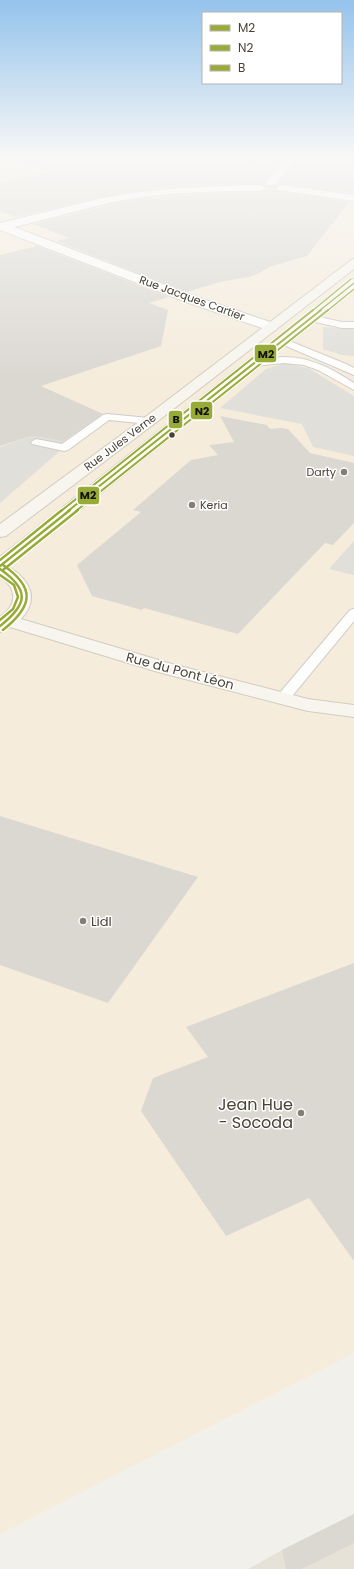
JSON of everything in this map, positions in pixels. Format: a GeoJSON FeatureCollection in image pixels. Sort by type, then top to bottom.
{"type":"FeatureCollection","features":[{"type":"Feature","properties":{"kind":"street","name":"Rue Jacques Cartier"},"geometry":{"type":"LineString","coordinates":[[11,230],[193,300],[271,327]]}},
{"type":"Feature","properties":{"kind":"street","name":"Rue Jules Verne"},"geometry":{"type":"LineString","coordinates":[[0,532],[149,421],[354,263]]}},
{"type":"Feature","properties":{"kind":"street","name":"Rue Jules Verne"},"geometry":{"type":"LineString","coordinates":[[0,568],[354,283]]}},
{"type":"Feature","properties":{"kind":"street"},"geometry":{"type":"LineString","coordinates":[[0,568],[18,581],[23,590],[24,600],[18,611],[4,624]]}},
{"type":"Feature","properties":{"kind":"street","name":"Rue du Pont Léon"},"geometry":{"type":"LineString","coordinates":[[4,624],[165,668],[283,698],[308,704],[354,711]]}},
{"type":"Feature","properties":{"kind":"lane"},"geometry":{"type":"LineString","coordinates":[[315,315],[336,314]]}},
{"type":"Feature","properties":{"kind":"lane"},"geometry":{"type":"LineString","coordinates":[[315,315],[352,325],[351,315]]}},
{"type":"Feature","properties":{"kind":"lane"},"geometry":{"type":"LineString","coordinates":[[282,341],[354,372]]}},
{"type":"Feature","properties":{"kind":"lane"},"geometry":{"type":"LineString","coordinates":[[255,363],[283,360],[303,361],[332,374],[354,387]]}},
{"type":"Feature","properties":{"kind":"lane"},"geometry":{"type":"LineString","coordinates":[[36,442],[64,448],[108,417],[149,421]]}},
{"type":"Feature","properties":{"kind":"lane"},"geometry":{"type":"LineString","coordinates":[[283,698],[354,613]]}},
{"type":"Feature","properties":{"kind":"shaded area"},"geometry":{"type":"Polygon","coordinates":[[[0,230],[354,230],[354,1353],[0,1534],[0,230]]]}},
{"type":"Feature","properties":{"kind":"shaded area"},"geometry":{"type":"Polygon","coordinates":[[[323,327],[354,329],[354,356],[342,355],[323,349],[323,327]]]}},
{"type":"Feature","properties":{"kind":"shaded area"},"geometry":{"type":"Polygon","coordinates":[[[285,363],[308,368],[354,396],[354,456],[313,447],[302,424],[220,408],[266,369],[285,363]]]}},
{"type":"Feature","properties":{"kind":"shaded area"},"geometry":{"type":"Polygon","coordinates":[[[32,436],[65,441],[60,451],[0,503],[0,447],[32,436]]]}},
{"type":"Feature","properties":{"kind":"shaded area"},"geometry":{"type":"Polygon","coordinates":[[[354,541],[354,575],[329,569],[354,541]]]}},
{"type":"Feature","properties":{"kind":"shaded area"},"geometry":{"type":"Polygon","coordinates":[[[354,1514],[354,1569],[248,1569],[282,1550],[354,1514]]]}},
{"type":"Feature","properties":{"kind":"building"},"geometry":{"type":"Polygon","coordinates":[[[49,230],[327,230],[307,256],[269,267],[249,277],[220,282],[187,292],[56,241],[69,238],[49,230]]]}},
{"type":"Feature","properties":{"kind":"building"},"geometry":{"type":"Polygon","coordinates":[[[37,246],[169,297],[149,303],[168,310],[161,346],[41,386],[103,414],[64,441],[32,436],[0,446],[0,255],[37,246]]]}},
{"type":"Feature","properties":{"kind":"building"},"geometry":{"type":"Polygon","coordinates":[[[220,416],[267,425],[270,429],[288,429],[310,453],[354,463],[354,523],[333,545],[325,543],[238,634],[144,608],[142,610],[92,596],[77,565],[141,512],[133,510],[191,460],[218,455],[209,445],[234,442],[220,416]]]}},
{"type":"Feature","properties":{"kind":"building","name":"Lidl"},"geometry":{"type":"Polygon","coordinates":[[[0,816],[198,877],[108,1003],[0,965],[0,816]]]}},
{"type":"Feature","properties":{"kind":"building","name":"Jean Hue - Socoda"},"geometry":{"type":"Polygon","coordinates":[[[354,963],[354,1261],[309,1198],[226,1236],[141,1111],[153,1078],[208,1057],[186,1027],[354,963]]]}},
{"type":"Feature","properties":{"kind":"building"},"geometry":{"type":"Polygon","coordinates":[[[354,1514],[354,1543],[302,1569],[286,1569],[282,1550],[354,1514]]]}},
{"type":"Feature","properties":{"kind":"transit line","name":"B"},"geometry":{"type":"LineString","coordinates":[[0,560],[351,279]]}},
{"type":"Feature","properties":{"kind":"transit line","name":"M2"},"geometry":{"type":"LineString","coordinates":[[0,566],[354,283]]}},
{"type":"Feature","properties":{"kind":"transit line","name":"N2"},"geometry":{"type":"LineString","coordinates":[[3,570],[354,289]]}},
{"type":"Feature","properties":{"kind":"transit line","name":"B"},"geometry":{"type":"LineString","coordinates":[[3,565],[21,580],[26,589],[27,597],[21,613],[3,630]]}},
{"type":"Feature","properties":{"kind":"transit line","name":"M2"},"geometry":{"type":"LineString","coordinates":[[0,569],[17,583],[21,590],[22,597],[21,604],[17,611],[10,619],[0,626]]}},
{"type":"Feature","properties":{"kind":"transit line","name":"N2"},"geometry":{"type":"LineString","coordinates":[[0,575],[14,585],[18,597],[13,609],[0,620]]}},
{"type":"Feature","properties":{"kind":"place","name":"Darty"},"geometry":{"type":"Point","coordinates":[344,472]}},
{"type":"Feature","properties":{"kind":"place","name":"Keria"},"geometry":{"type":"Point","coordinates":[192,505]}},
{"type":"Feature","properties":{"kind":"place","name":"Lidl"},"geometry":{"type":"Point","coordinates":[83,921]}},
{"type":"Feature","properties":{"kind":"place","name":"Jean Hue - Socoda"},"geometry":{"type":"Point","coordinates":[301,1113]}}]}
